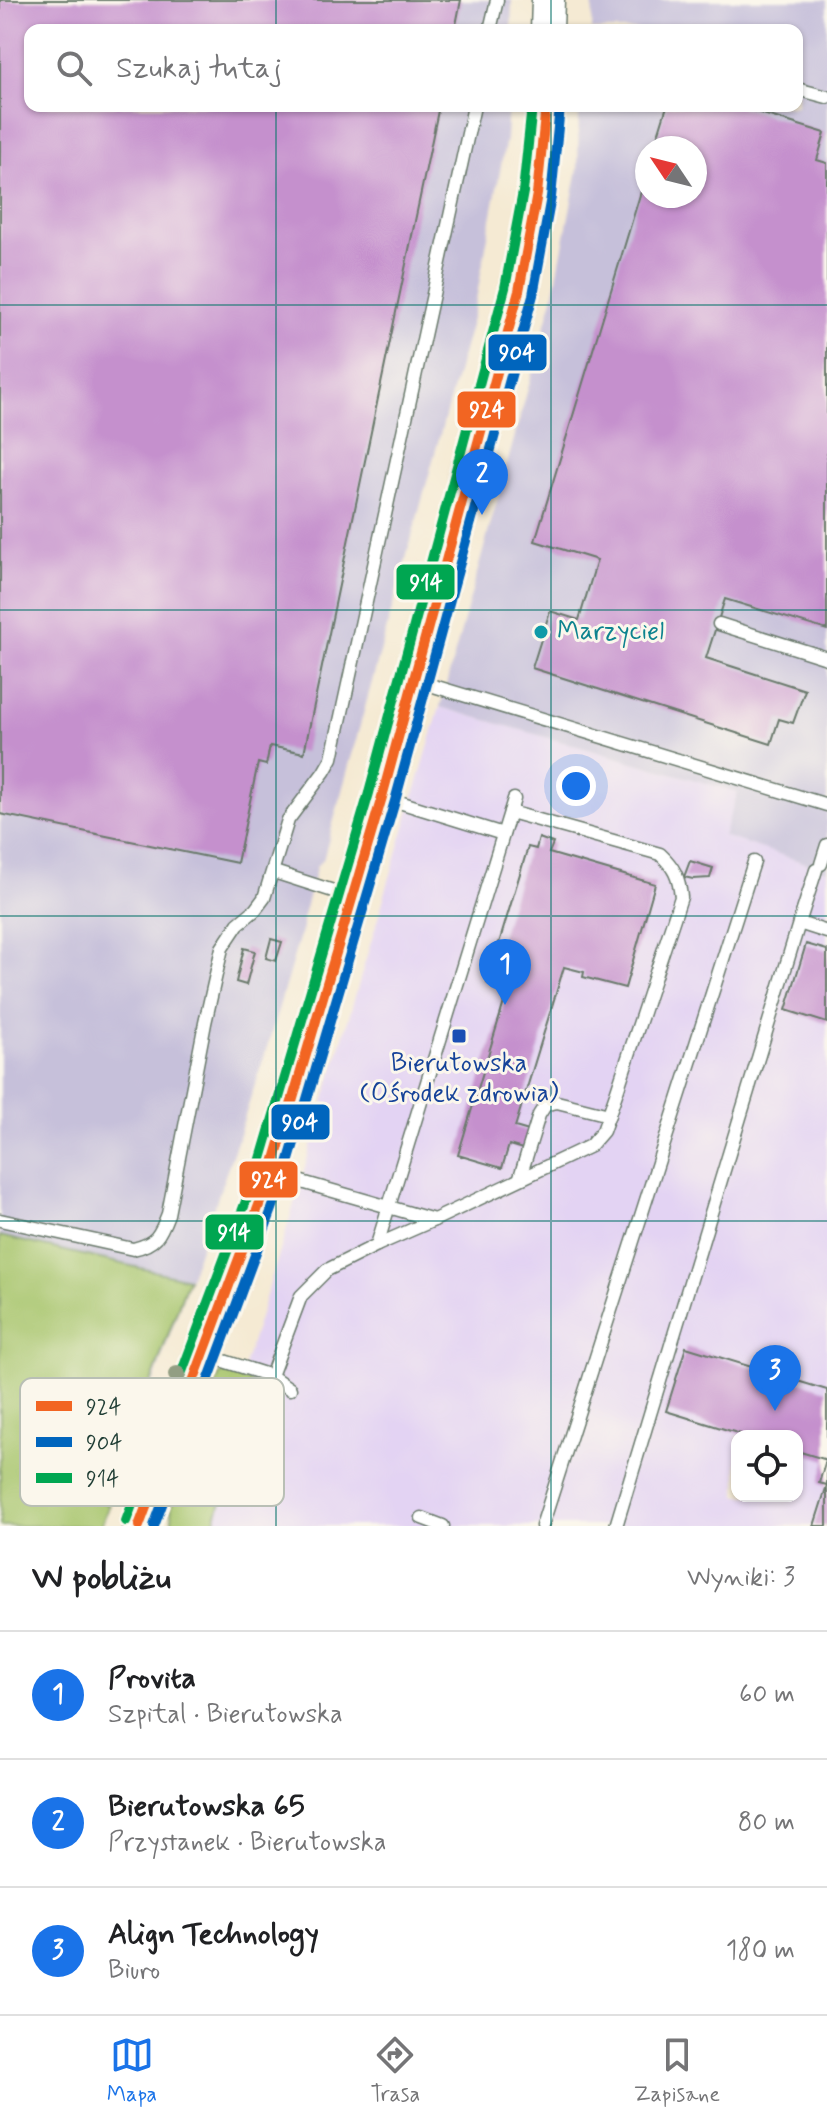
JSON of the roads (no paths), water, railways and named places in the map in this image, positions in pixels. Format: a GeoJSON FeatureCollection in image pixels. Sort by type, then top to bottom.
{"type":"FeatureCollection","features":[{"type":"Feature","properties":{"kind":"street"},"geometry":{"type":"LineString","coordinates":[[547,24],[548,0]]}},
{"type":"Feature","properties":{"kind":"street"},"geometry":{"type":"LineString","coordinates":[[195,1378],[271,1173],[415,680],[519,291],[537,194],[545,112]]}},
{"type":"Feature","properties":{"kind":"street"},"geometry":{"type":"LineString","coordinates":[[139,1526],[147,1506]]}},
{"type":"Feature","properties":{"kind":"lane"},"geometry":{"type":"LineString","coordinates":[[491,24],[497,0]]}},
{"type":"Feature","properties":{"kind":"lane"},"geometry":{"type":"LineString","coordinates":[[803,91],[827,97]]}},
{"type":"Feature","properties":{"kind":"lane"},"geometry":{"type":"LineString","coordinates":[[0,1220],[133,1249],[148,1245],[161,1233],[168,1214],[222,948],[238,924],[260,904],[274,872],[288,820],[332,758],[473,112]]}},
{"type":"Feature","properties":{"kind":"lane"},"geometry":{"type":"LineString","coordinates":[[719,624],[827,658]]}},
{"type":"Feature","properties":{"kind":"lane"},"geometry":{"type":"LineString","coordinates":[[415,680],[827,805]]}},
{"type":"Feature","properties":{"kind":"lane"},"geometry":{"type":"LineString","coordinates":[[382,797],[503,834]]}},
{"type":"Feature","properties":{"kind":"lane"},"geometry":{"type":"LineString","coordinates":[[271,1376],[301,1296],[327,1270],[590,1146],[599,1137],[681,897],[679,879],[673,866],[660,854],[512,806],[377,1245]]}},
{"type":"Feature","properties":{"kind":"lane"},"geometry":{"type":"LineString","coordinates":[[616,1526],[799,923],[827,845]]}},
{"type":"Feature","properties":{"kind":"lane"},"geometry":{"type":"LineString","coordinates":[[542,1526],[754,862]]}},
{"type":"Feature","properties":{"kind":"lane"},"geometry":{"type":"LineString","coordinates":[[274,872],[352,897]]}},
{"type":"Feature","properties":{"kind":"lane"},"geometry":{"type":"LineString","coordinates":[[799,923],[827,932]]}},
{"type":"Feature","properties":{"kind":"lane"},"geometry":{"type":"LineString","coordinates":[[520,1177],[539,1115],[546,1104],[557,1102],[609,1115]]}},
{"type":"Feature","properties":{"kind":"lane"},"geometry":{"type":"LineString","coordinates":[[271,1173],[434,1220]]}},
{"type":"Feature","properties":{"kind":"lane"},"geometry":{"type":"LineString","coordinates":[[204,1354],[274,1378]]}},
{"type":"Feature","properties":{"kind":"lane"},"geometry":{"type":"LineString","coordinates":[[284,1385],[290,1389]]}},
{"type":"Feature","properties":{"kind":"lane"},"geometry":{"type":"LineString","coordinates":[[422,1518],[443,1526]]}},
{"type":"Feature","properties":{"kind":"place","name":"Bierutowska 65"},"geometry":{"type":"Point","coordinates":[482,515]}},
{"type":"Feature","properties":{"kind":"place","name":"Marzyciel"},"geometry":{"type":"Point","coordinates":[541,632]}},
{"type":"Feature","properties":{"kind":"place","name":"Provita"},"geometry":{"type":"Point","coordinates":[505,1005]}},
{"type":"Feature","properties":{"kind":"place","name":"Bierutowska (Ośrodek zdrowia)"},"geometry":{"type":"Point","coordinates":[459,1036]}},
{"type":"Feature","properties":{"kind":"place","name":"Align Technology"},"geometry":{"type":"Point","coordinates":[775,1411]}}]}
